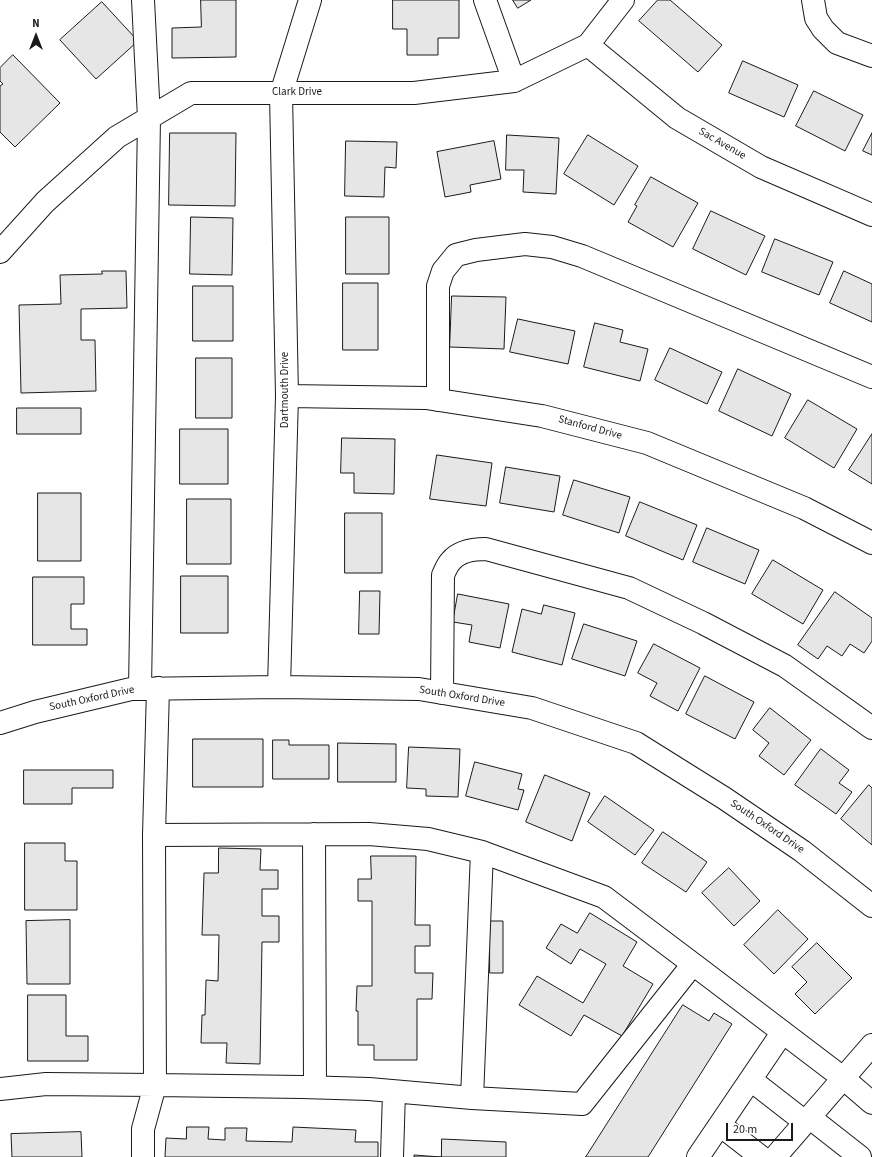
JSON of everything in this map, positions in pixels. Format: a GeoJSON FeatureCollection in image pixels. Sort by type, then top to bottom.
{"type":"FeatureCollection","features":[{"type":"Feature","properties":{"kind":"street"},"geometry":{"type":"LineString","coordinates":[[143,1157],[143,1129],[155,1085],[154,835],[149,689],[149,118],[144,0]]}},
{"type":"Feature","properties":{"kind":"street","name":"Dartmouth Drive"},"geometry":{"type":"LineString","coordinates":[[279,687],[287,396],[281,94],[310,0]]}},
{"type":"Feature","properties":{"kind":"street"},"geometry":{"type":"LineString","coordinates":[[485,0],[514,81]]}},
{"type":"Feature","properties":{"kind":"street","name":"Clark Drive"},"geometry":{"type":"LineString","coordinates":[[0,252],[44,202],[117,137],[191,93],[414,93],[514,81],[588,45],[623,0]]}},
{"type":"Feature","properties":{"kind":"street"},"geometry":{"type":"LineString","coordinates":[[813,0],[816,18],[823,29],[837,43],[872,56]]}},
{"type":"Feature","properties":{"kind":"street","name":"Sac Avenue"},"geometry":{"type":"LineString","coordinates":[[588,45],[677,118],[761,167],[872,215]]}},
{"type":"Feature","properties":{"kind":"street"},"geometry":{"type":"LineString","coordinates":[[438,400],[438,286],[443,271],[456,255],[476,250],[525,244],[552,246],[582,256],[872,377]]}},
{"type":"Feature","properties":{"kind":"street","name":"Stanford Drive"},"geometry":{"type":"LineString","coordinates":[[287,396],[426,398],[542,416],[648,443],[804,508],[872,543]]}},
{"type":"Feature","properties":{"kind":"street"},"geometry":{"type":"LineString","coordinates":[[442,693],[443,575],[451,561],[461,554],[472,550],[486,549],[629,588],[696,620],[785,666],[872,728]]}},
{"type":"Feature","properties":{"kind":"street","name":"South Oxford Drive"},"geometry":{"type":"LineString","coordinates":[[0,723],[35,712],[131,689],[279,687],[419,689],[532,708],[636,743],[724,798],[802,851],[872,906]]}},
{"type":"Feature","properties":{"kind":"street"},"geometry":{"type":"LineString","coordinates":[[314,834],[315,1087]]}},
{"type":"Feature","properties":{"kind":"street"},"geometry":{"type":"LineString","coordinates":[[154,835],[369,834],[428,839],[482,852],[604,897],[843,1078],[872,1103]]}},
{"type":"Feature","properties":{"kind":"street"},"geometry":{"type":"LineString","coordinates":[[472,1098],[482,852]]}},
{"type":"Feature","properties":{"kind":"street"},"geometry":{"type":"LineString","coordinates":[[0,1089],[46,1084],[315,1087],[582,1104],[693,964]]}},
{"type":"Feature","properties":{"kind":"street"},"geometry":{"type":"LineString","coordinates":[[698,1157],[782,1033]]}},
{"type":"Feature","properties":{"kind":"street"},"geometry":{"type":"LineString","coordinates":[[775,1157],[872,1045]]}},
{"type":"Feature","properties":{"kind":"street"},"geometry":{"type":"LineString","coordinates":[[751,1080],[860,1157]]}},
{"type":"Feature","properties":{"kind":"street"},"geometry":{"type":"LineString","coordinates":[[392,1157],[394,1092]]}},
{"type":"Feature","properties":{"kind":"street"},"geometry":{"type":"LineString","coordinates":[[720,1125],[761,1157]]}},
{"type":"Feature","properties":{"kind":"building"},"geometry":{"type":"Polygon","coordinates":[[[201,0],[236,0],[236,57],[172,58],[172,28],[201,27],[201,0]]]}},
{"type":"Feature","properties":{"kind":"building"},"geometry":{"type":"Polygon","coordinates":[[[393,0],[459,0],[459,38],[438,38],[438,55],[407,55],[407,29],[393,29],[393,0]]]}},
{"type":"Feature","properties":{"kind":"building"},"geometry":{"type":"Polygon","coordinates":[[[513,0],[531,0],[518,8],[513,0]]]}},
{"type":"Feature","properties":{"kind":"building"},"geometry":{"type":"Polygon","coordinates":[[[658,0],[670,0],[722,45],[698,72],[639,21],[658,0]]]}},
{"type":"Feature","properties":{"kind":"building"},"geometry":{"type":"Polygon","coordinates":[[[102,2],[138,41],[96,79],[60,40],[102,2]]]}},
{"type":"Feature","properties":{"kind":"building"},"geometry":{"type":"Polygon","coordinates":[[[13,55],[60,103],[15,147],[0,132],[0,86],[3,84],[0,81],[0,68],[13,55]]]}},
{"type":"Feature","properties":{"kind":"building"},"geometry":{"type":"Polygon","coordinates":[[[743,61],[798,85],[784,117],[729,93],[743,61]]]}},
{"type":"Feature","properties":{"kind":"building"},"geometry":{"type":"Polygon","coordinates":[[[814,91],[863,115],[845,151],[796,126],[814,91]]]}},
{"type":"Feature","properties":{"kind":"building"},"geometry":{"type":"Polygon","coordinates":[[[170,133],[236,133],[235,206],[169,205],[170,133]]]}},
{"type":"Feature","properties":{"kind":"building"},"geometry":{"type":"Polygon","coordinates":[[[872,133],[872,155],[863,151],[872,133]]]}},
{"type":"Feature","properties":{"kind":"building"},"geometry":{"type":"Polygon","coordinates":[[[507,135],[559,138],[556,194],[523,192],[524,170],[506,170],[507,135]]]}},
{"type":"Feature","properties":{"kind":"building"},"geometry":{"type":"Polygon","coordinates":[[[588,135],[638,166],[614,205],[564,174],[588,135]]]}},
{"type":"Feature","properties":{"kind":"building"},"geometry":{"type":"Polygon","coordinates":[[[346,141],[397,142],[396,168],[385,167],[384,197],[345,196],[346,141]]]}},
{"type":"Feature","properties":{"kind":"building"},"geometry":{"type":"Polygon","coordinates":[[[494,141],[501,179],[470,185],[471,192],[445,197],[437,152],[494,141]]]}},
{"type":"Feature","properties":{"kind":"building"},"geometry":{"type":"Polygon","coordinates":[[[651,177],[698,203],[673,247],[628,222],[637,206],[635,205],[651,177]]]}},
{"type":"Feature","properties":{"kind":"building"},"geometry":{"type":"Polygon","coordinates":[[[711,211],[765,236],[746,275],[693,249],[711,211]]]}},
{"type":"Feature","properties":{"kind":"building"},"geometry":{"type":"Polygon","coordinates":[[[191,217],[233,218],[232,275],[190,274],[191,217]]]}},
{"type":"Feature","properties":{"kind":"building"},"geometry":{"type":"Polygon","coordinates":[[[346,217],[389,217],[389,274],[346,274],[346,217]]]}},
{"type":"Feature","properties":{"kind":"building"},"geometry":{"type":"Polygon","coordinates":[[[775,239],[833,262],[819,295],[762,272],[775,239]]]}},
{"type":"Feature","properties":{"kind":"building"},"geometry":{"type":"Polygon","coordinates":[[[102,271],[126,271],[127,308],[81,309],[81,340],[95,340],[96,391],[21,393],[19,305],[61,304],[60,275],[102,274],[102,271]]]}},
{"type":"Feature","properties":{"kind":"building"},"geometry":{"type":"Polygon","coordinates":[[[844,271],[872,284],[872,322],[830,303],[844,271]]]}},
{"type":"Feature","properties":{"kind":"building"},"geometry":{"type":"Polygon","coordinates":[[[343,283],[378,283],[378,350],[343,350],[343,283]]]}},
{"type":"Feature","properties":{"kind":"building"},"geometry":{"type":"Polygon","coordinates":[[[193,286],[233,286],[233,341],[193,341],[193,286]]]}},
{"type":"Feature","properties":{"kind":"building"},"geometry":{"type":"Polygon","coordinates":[[[452,296],[506,297],[504,349],[450,347],[452,296]]]}},
{"type":"Feature","properties":{"kind":"building"},"geometry":{"type":"Polygon","coordinates":[[[518,319],[575,331],[568,364],[510,352],[518,319]]]}},
{"type":"Feature","properties":{"kind":"building"},"geometry":{"type":"Polygon","coordinates":[[[595,323],[623,330],[620,342],[648,349],[640,381],[584,367],[595,323]]]}},
{"type":"Feature","properties":{"kind":"building"},"geometry":{"type":"Polygon","coordinates":[[[670,348],[722,372],[707,404],[655,380],[670,348]]]}},
{"type":"Feature","properties":{"kind":"building"},"geometry":{"type":"Polygon","coordinates":[[[196,358],[232,358],[232,418],[196,418],[196,358]]]}},
{"type":"Feature","properties":{"kind":"building"},"geometry":{"type":"Polygon","coordinates":[[[738,369],[791,394],[772,436],[719,411],[738,369]]]}},
{"type":"Feature","properties":{"kind":"building"},"geometry":{"type":"Polygon","coordinates":[[[808,400],[857,429],[834,468],[785,438],[808,400]]]}},
{"type":"Feature","properties":{"kind":"building"},"geometry":{"type":"Polygon","coordinates":[[[17,408],[81,408],[81,434],[17,434],[17,408]]]}},
{"type":"Feature","properties":{"kind":"building"},"geometry":{"type":"Polygon","coordinates":[[[180,429],[228,429],[228,484],[180,484],[180,429]]]}},
{"type":"Feature","properties":{"kind":"building"},"geometry":{"type":"Polygon","coordinates":[[[872,434],[872,484],[849,470],[872,434]]]}},
{"type":"Feature","properties":{"kind":"building"},"geometry":{"type":"Polygon","coordinates":[[[342,438],[395,439],[394,494],[354,493],[354,473],[341,473],[342,438]]]}},
{"type":"Feature","properties":{"kind":"building"},"geometry":{"type":"Polygon","coordinates":[[[437,455],[492,463],[486,506],[430,499],[437,455]]]}},
{"type":"Feature","properties":{"kind":"building"},"geometry":{"type":"Polygon","coordinates":[[[506,467],[560,476],[554,512],[500,503],[506,467]]]}},
{"type":"Feature","properties":{"kind":"building"},"geometry":{"type":"Polygon","coordinates":[[[574,480],[630,497],[619,533],[563,515],[574,480]]]}},
{"type":"Feature","properties":{"kind":"building"},"geometry":{"type":"Polygon","coordinates":[[[38,493],[81,493],[81,561],[38,561],[38,493]]]}},
{"type":"Feature","properties":{"kind":"building"},"geometry":{"type":"Polygon","coordinates":[[[187,499],[231,499],[231,564],[187,564],[187,499]]]}},
{"type":"Feature","properties":{"kind":"building"},"geometry":{"type":"Polygon","coordinates":[[[640,502],[697,525],[683,560],[626,536],[640,502]]]}},
{"type":"Feature","properties":{"kind":"building"},"geometry":{"type":"Polygon","coordinates":[[[345,513],[382,513],[382,573],[345,573],[345,513]]]}},
{"type":"Feature","properties":{"kind":"building"},"geometry":{"type":"Polygon","coordinates":[[[707,528],[759,550],[745,584],[693,562],[707,528]]]}},
{"type":"Feature","properties":{"kind":"building"},"geometry":{"type":"Polygon","coordinates":[[[773,560],[823,590],[803,624],[752,594],[773,560]]]}},
{"type":"Feature","properties":{"kind":"building"},"geometry":{"type":"Polygon","coordinates":[[[181,576],[228,576],[228,633],[181,633],[181,576]]]}},
{"type":"Feature","properties":{"kind":"building"},"geometry":{"type":"Polygon","coordinates":[[[33,577],[84,577],[84,604],[71,604],[71,629],[87,629],[87,645],[33,645],[33,577]]]}},
{"type":"Feature","properties":{"kind":"building"},"geometry":{"type":"Polygon","coordinates":[[[360,591],[380,591],[379,634],[359,634],[360,591]]]}},
{"type":"Feature","properties":{"kind":"building"},"geometry":{"type":"Polygon","coordinates":[[[835,592],[872,618],[872,641],[864,653],[850,644],[842,656],[827,646],[818,659],[798,645],[835,592]]]}},
{"type":"Feature","properties":{"kind":"building"},"geometry":{"type":"Polygon","coordinates":[[[458,594],[509,604],[500,648],[469,642],[472,625],[453,622],[458,594]]]}},
{"type":"Feature","properties":{"kind":"building"},"geometry":{"type":"Polygon","coordinates":[[[544,605],[575,613],[562,665],[512,652],[522,609],[541,614],[544,605]]]}},
{"type":"Feature","properties":{"kind":"building"},"geometry":{"type":"Polygon","coordinates":[[[584,624],[637,641],[625,676],[572,659],[584,624]]]}},
{"type":"Feature","properties":{"kind":"building"},"geometry":{"type":"Polygon","coordinates":[[[654,644],[700,668],[678,711],[650,696],[657,683],[638,673],[654,644]]]}},
{"type":"Feature","properties":{"kind":"building"},"geometry":{"type":"Polygon","coordinates":[[[705,676],[754,702],[735,739],[686,714],[705,676]]]}},
{"type":"Feature","properties":{"kind":"building"},"geometry":{"type":"Polygon","coordinates":[[[770,708],[811,740],[784,775],[759,756],[769,743],[753,730],[770,708]]]}},
{"type":"Feature","properties":{"kind":"building"},"geometry":{"type":"Polygon","coordinates":[[[193,739],[263,739],[263,787],[193,787],[193,739]]]}},
{"type":"Feature","properties":{"kind":"building"},"geometry":{"type":"Polygon","coordinates":[[[273,740],[289,740],[289,745],[329,745],[329,779],[273,779],[273,740]]]}},
{"type":"Feature","properties":{"kind":"building"},"geometry":{"type":"Polygon","coordinates":[[[338,743],[396,744],[396,782],[338,782],[338,743]]]}},
{"type":"Feature","properties":{"kind":"building"},"geometry":{"type":"Polygon","coordinates":[[[409,747],[460,749],[458,797],[426,796],[426,789],[407,788],[409,747]]]}},
{"type":"Feature","properties":{"kind":"building"},"geometry":{"type":"Polygon","coordinates":[[[821,749],[849,770],[839,783],[852,792],[836,814],[795,785],[821,749]]]}},
{"type":"Feature","properties":{"kind":"building"},"geometry":{"type":"Polygon","coordinates":[[[475,762],[522,774],[518,789],[524,790],[518,810],[466,796],[475,762]]]}},
{"type":"Feature","properties":{"kind":"building"},"geometry":{"type":"Polygon","coordinates":[[[24,770],[113,770],[113,788],[72,788],[72,804],[24,804],[24,770]]]}},
{"type":"Feature","properties":{"kind":"building"},"geometry":{"type":"Polygon","coordinates":[[[545,775],[590,793],[572,841],[526,822],[545,775]]]}},
{"type":"Feature","properties":{"kind":"building"},"geometry":{"type":"Polygon","coordinates":[[[869,785],[872,788],[872,845],[841,819],[869,785]]]}},
{"type":"Feature","properties":{"kind":"building"},"geometry":{"type":"Polygon","coordinates":[[[605,796],[654,830],[635,855],[588,822],[605,796]]]}},
{"type":"Feature","properties":{"kind":"building"},"geometry":{"type":"Polygon","coordinates":[[[663,832],[707,862],[686,892],[642,863],[663,832]]]}},
{"type":"Feature","properties":{"kind":"building"},"geometry":{"type":"Polygon","coordinates":[[[25,843],[65,843],[65,861],[77,861],[77,910],[25,910],[25,843]]]}},
{"type":"Feature","properties":{"kind":"building"},"geometry":{"type":"Polygon","coordinates":[[[219,848],[261,849],[260,870],[278,870],[278,889],[262,889],[262,916],[279,916],[279,942],[262,942],[260,1064],[226,1063],[227,1043],[201,1043],[202,1015],[205,1015],[206,980],[218,981],[219,935],[202,935],[204,873],[218,873],[219,848]]]}},
{"type":"Feature","properties":{"kind":"building"},"geometry":{"type":"Polygon","coordinates":[[[371,856],[416,856],[415,925],[430,925],[430,946],[415,946],[415,973],[433,973],[432,999],[417,999],[417,1060],[374,1060],[374,1045],[358,1045],[358,1011],[356,1011],[357,986],[372,986],[372,901],[358,901],[358,879],[371,879],[371,856]]]}},
{"type":"Feature","properties":{"kind":"building"},"geometry":{"type":"Polygon","coordinates":[[[729,868],[760,901],[734,926],[702,893],[729,868]]]}},
{"type":"Feature","properties":{"kind":"building"},"geometry":{"type":"Polygon","coordinates":[[[778,910],[808,939],[774,974],[744,945],[778,910]]]}},
{"type":"Feature","properties":{"kind":"building"},"geometry":{"type":"Polygon","coordinates":[[[590,913],[637,942],[623,966],[653,984],[622,1036],[584,1015],[571,1036],[519,1005],[537,976],[583,1003],[606,964],[580,949],[571,964],[546,948],[561,924],[577,933],[590,913]]]}},
{"type":"Feature","properties":{"kind":"building"},"geometry":{"type":"Polygon","coordinates":[[[70,920],[70,984],[27,984],[26,921],[70,920]]]}},
{"type":"Feature","properties":{"kind":"building"},"geometry":{"type":"Polygon","coordinates":[[[490,921],[503,921],[503,973],[490,973],[490,921]]]}},
{"type":"Feature","properties":{"kind":"building"},"geometry":{"type":"Polygon","coordinates":[[[817,943],[852,978],[815,1014],[795,994],[807,982],[792,967],[817,943]]]}},
{"type":"Feature","properties":{"kind":"building"},"geometry":{"type":"Polygon","coordinates":[[[28,995],[66,995],[66,1036],[88,1036],[88,1061],[28,1061],[28,995]]]}},
{"type":"Feature","properties":{"kind":"building"},"geometry":{"type":"Polygon","coordinates":[[[683,1005],[709,1021],[714,1013],[732,1024],[648,1157],[586,1157],[683,1005]]]}},
{"type":"Feature","properties":{"kind":"building"},"geometry":{"type":"Polygon","coordinates":[[[187,1127],[209,1127],[208,1139],[225,1140],[225,1128],[247,1128],[246,1141],[292,1142],[293,1127],[356,1130],[355,1142],[378,1142],[378,1157],[165,1157],[166,1138],[186,1139],[187,1127]]]}},
{"type":"Feature","properties":{"kind":"building"},"geometry":{"type":"Polygon","coordinates":[[[81,1132],[82,1157],[12,1157],[11,1134],[81,1132]]]}},
{"type":"Feature","properties":{"kind":"building"},"geometry":{"type":"Polygon","coordinates":[[[442,1139],[506,1142],[506,1157],[441,1157],[442,1139]]]}},
{"type":"Feature","properties":{"kind":"building"},"geometry":{"type":"Polygon","coordinates":[[[414,1155],[441,1157],[414,1157],[414,1155]]]}}]}
